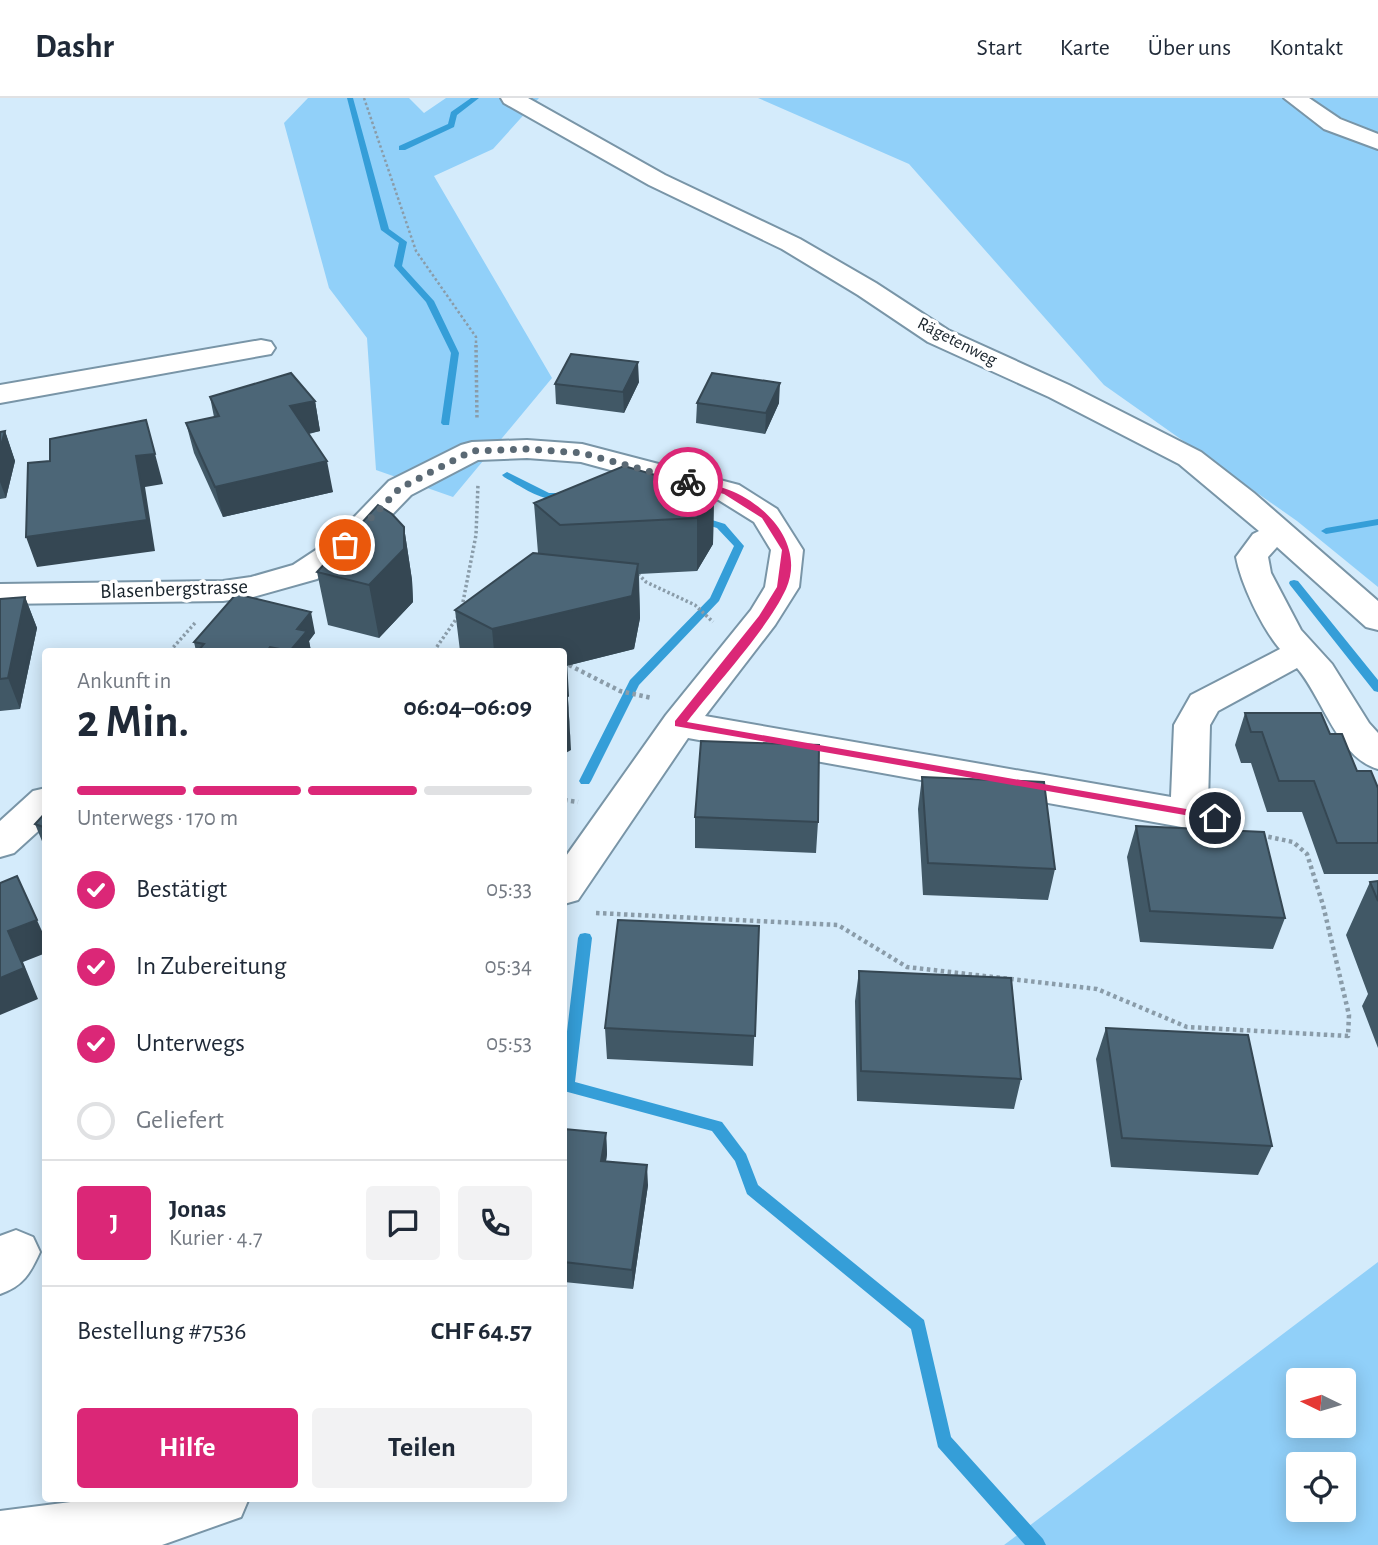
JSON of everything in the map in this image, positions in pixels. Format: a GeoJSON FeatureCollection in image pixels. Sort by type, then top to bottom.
{"type":"FeatureCollection","features":[{"type":"Feature","properties":{"kind":"street","name":"Rägetenweg"},"geometry":{"type":"LineString","coordinates":[[512,98],[657,180],[791,244],[867,289],[938,336],[1059,391],[1190,458],[1280,532],[1378,619]]}},
{"type":"Feature","properties":{"kind":"street"},"geometry":{"type":"LineString","coordinates":[[1296,98],[1332,124],[1378,142]]}},
{"type":"Feature","properties":{"kind":"street"},"geometry":{"type":"LineString","coordinates":[[0,394],[261,348]]}},
{"type":"Feature","properties":{"kind":"street","name":"Blasenbergstrasse"},"geometry":{"type":"LineString","coordinates":[[0,594],[223,591],[253,587],[305,572],[345,545],[400,488],[472,451],[527,449],[582,453],[728,492],[766,516],[787,550],[782,587],[763,617],[679,724],[567,884]]}},
{"type":"Feature","properties":{"kind":"street"},"geometry":{"type":"LineString","coordinates":[[1280,532],[1264,541],[1252,557],[1255,573],[1287,635],[1320,672],[1356,732],[1378,756]]}},
{"type":"Feature","properties":{"kind":"street"},"geometry":{"type":"LineString","coordinates":[[679,724],[1202,816],[1192,725],[1204,703],[1301,652]]}},
{"type":"Feature","properties":{"kind":"street"},"geometry":{"type":"LineString","coordinates":[[0,843],[42,806]]}},
{"type":"Feature","properties":{"kind":"street"},"geometry":{"type":"LineString","coordinates":[[0,1538],[168,1517],[211,1502]]}},
{"type":"Feature","properties":{"kind":"path"},"geometry":{"type":"LineString","coordinates":[[364,98],[416,251],[476,337],[477,418],[472,451],[478,489],[476,535],[462,610],[436,648]]}},
{"type":"Feature","properties":{"kind":"path"},"geometry":{"type":"LineString","coordinates":[[638,574],[646,582],[695,605],[713,622]]}},
{"type":"Feature","properties":{"kind":"path"},"geometry":{"type":"LineString","coordinates":[[569,665],[620,691],[650,697]]}},
{"type":"Feature","properties":{"kind":"path"},"geometry":{"type":"LineString","coordinates":[[591,912],[838,925],[907,967],[1097,989],[1187,1027],[1348,1036],[1349,1015],[1323,905],[1307,855],[1293,842],[1237,830],[1202,816]]}},
{"type":"Feature","properties":{"kind":"shaded area"},"geometry":{"type":"Polygon","coordinates":[[[308,98],[409,98],[424,113],[446,98],[539,98],[493,149],[434,176],[552,378],[453,497],[376,470],[367,338],[329,288],[284,123],[308,98]]]}},
{"type":"Feature","properties":{"kind":"shaded area"},"geometry":{"type":"Polygon","coordinates":[[[758,98],[1378,98],[1378,587],[1297,521],[1104,385],[909,164],[758,98]]]}},
{"type":"Feature","properties":{"kind":"shaded area"},"geometry":{"type":"Polygon","coordinates":[[[1378,1262],[1378,1545],[1004,1545],[1378,1262]]]}},
{"type":"Feature","properties":{"kind":"building"},"geometry":{"type":"Polygon","coordinates":[[[571,354],[638,362],[623,392],[555,384],[571,354]]]}},
{"type":"Feature","properties":{"kind":"building"},"geometry":{"type":"Polygon","coordinates":[[[291,373],[315,401],[290,406],[327,461],[215,487],[186,423],[219,416],[210,397],[291,373]]]}},
{"type":"Feature","properties":{"kind":"building"},"geometry":{"type":"Polygon","coordinates":[[[712,373],[780,383],[766,413],[697,403],[712,373]]]}},
{"type":"Feature","properties":{"kind":"building"},"geometry":{"type":"Polygon","coordinates":[[[146,420],[155,454],[136,456],[147,520],[26,537],[28,463],[50,461],[50,439],[146,420]]]}},
{"type":"Feature","properties":{"kind":"building"},"geometry":{"type":"Polygon","coordinates":[[[5,431],[0,449],[0,432],[5,431]]]}},
{"type":"Feature","properties":{"kind":"building"},"geometry":{"type":"Polygon","coordinates":[[[624,466],[714,492],[697,518],[560,525],[534,503],[624,466]]]}},
{"type":"Feature","properties":{"kind":"building"},"geometry":{"type":"Polygon","coordinates":[[[378,505],[392,514],[404,527],[404,549],[369,585],[317,572],[378,505]]]}},
{"type":"Feature","properties":{"kind":"building"},"geometry":{"type":"Polygon","coordinates":[[[533,553],[638,564],[632,596],[492,629],[455,610],[533,553]]]}},
{"type":"Feature","properties":{"kind":"building"},"geometry":{"type":"Polygon","coordinates":[[[236,594],[311,612],[297,629],[307,631],[293,648],[201,648],[204,644],[194,642],[236,594]]]}},
{"type":"Feature","properties":{"kind":"building"},"geometry":{"type":"Polygon","coordinates":[[[25,597],[8,678],[0,679],[0,599],[25,597]]]}},
{"type":"Feature","properties":{"kind":"building"},"geometry":{"type":"Polygon","coordinates":[[[1245,713],[1321,713],[1330,734],[1342,734],[1357,771],[1371,771],[1378,788],[1378,843],[1337,843],[1314,781],[1279,781],[1262,732],[1251,732],[1245,713]]]}},
{"type":"Feature","properties":{"kind":"building"},"geometry":{"type":"Polygon","coordinates":[[[701,741],[819,745],[818,822],[695,817],[701,741]]]}},
{"type":"Feature","properties":{"kind":"building"},"geometry":{"type":"Polygon","coordinates":[[[922,777],[1044,782],[1055,869],[928,863],[922,777]]]}},
{"type":"Feature","properties":{"kind":"building"},"geometry":{"type":"Polygon","coordinates":[[[42,816],[42,827],[35,824],[42,816]]]}},
{"type":"Feature","properties":{"kind":"building"},"geometry":{"type":"Polygon","coordinates":[[[1136,826],[1264,832],[1285,918],[1150,911],[1136,826]]]}},
{"type":"Feature","properties":{"kind":"building"},"geometry":{"type":"Polygon","coordinates":[[[17,876],[37,920],[8,931],[24,968],[0,978],[0,883],[17,876]]]}},
{"type":"Feature","properties":{"kind":"building"},"geometry":{"type":"Polygon","coordinates":[[[1378,881],[1378,901],[1370,882],[1378,881]]]}},
{"type":"Feature","properties":{"kind":"building"},"geometry":{"type":"Polygon","coordinates":[[[618,920],[759,926],[755,1036],[605,1028],[618,920]]]}},
{"type":"Feature","properties":{"kind":"building"},"geometry":{"type":"Polygon","coordinates":[[[859,971],[1011,978],[1021,1079],[861,1071],[859,971]]]}},
{"type":"Feature","properties":{"kind":"building"},"geometry":{"type":"Polygon","coordinates":[[[1106,1028],[1248,1035],[1272,1146],[1122,1138],[1106,1028]]]}},
{"type":"Feature","properties":{"kind":"building"},"geometry":{"type":"Polygon","coordinates":[[[567,1129],[606,1133],[601,1161],[647,1165],[632,1270],[567,1262],[567,1129]]]}},
{"type":"Feature","properties":{"kind":"waterway"},"geometry":{"type":"LineString","coordinates":[[350,98],[385,230],[403,242],[398,266],[430,301],[455,353],[446,423]]}},
{"type":"Feature","properties":{"kind":"waterway"},"geometry":{"type":"LineString","coordinates":[[402,148],[451,125],[454,114],[476,98]]}},
{"type":"Feature","properties":{"kind":"waterway"},"geometry":{"type":"LineString","coordinates":[[507,475],[547,496],[565,496]]}},
{"type":"Feature","properties":{"kind":"waterway"},"geometry":{"type":"LineString","coordinates":[[585,781],[634,683],[715,599],[739,546],[721,526],[699,519]]}},
{"type":"Feature","properties":{"kind":"waterway"},"geometry":{"type":"LineString","coordinates":[[1326,531],[1378,522]]}},
{"type":"Feature","properties":{"kind":"waterway"},"geometry":{"type":"LineString","coordinates":[[1294,583],[1378,688]]}},
{"type":"Feature","properties":{"kind":"waterway"},"geometry":{"type":"LineString","coordinates":[[585,938],[567,1086],[717,1126],[741,1158],[752,1189],[918,1325],[944,1441],[1037,1545]]}},
{"type":"Feature","properties":{"kind":"way so far"},"geometry":{"type":"LineString","coordinates":[[345,545],[400,488],[472,451],[527,449],[582,453],[688,482]]}},
{"type":"Feature","properties":{"kind":"route"},"geometry":{"type":"LineString","coordinates":[[688,482],[728,492],[766,516],[787,550],[782,587],[763,617],[679,724],[1215,818]]}}]}
